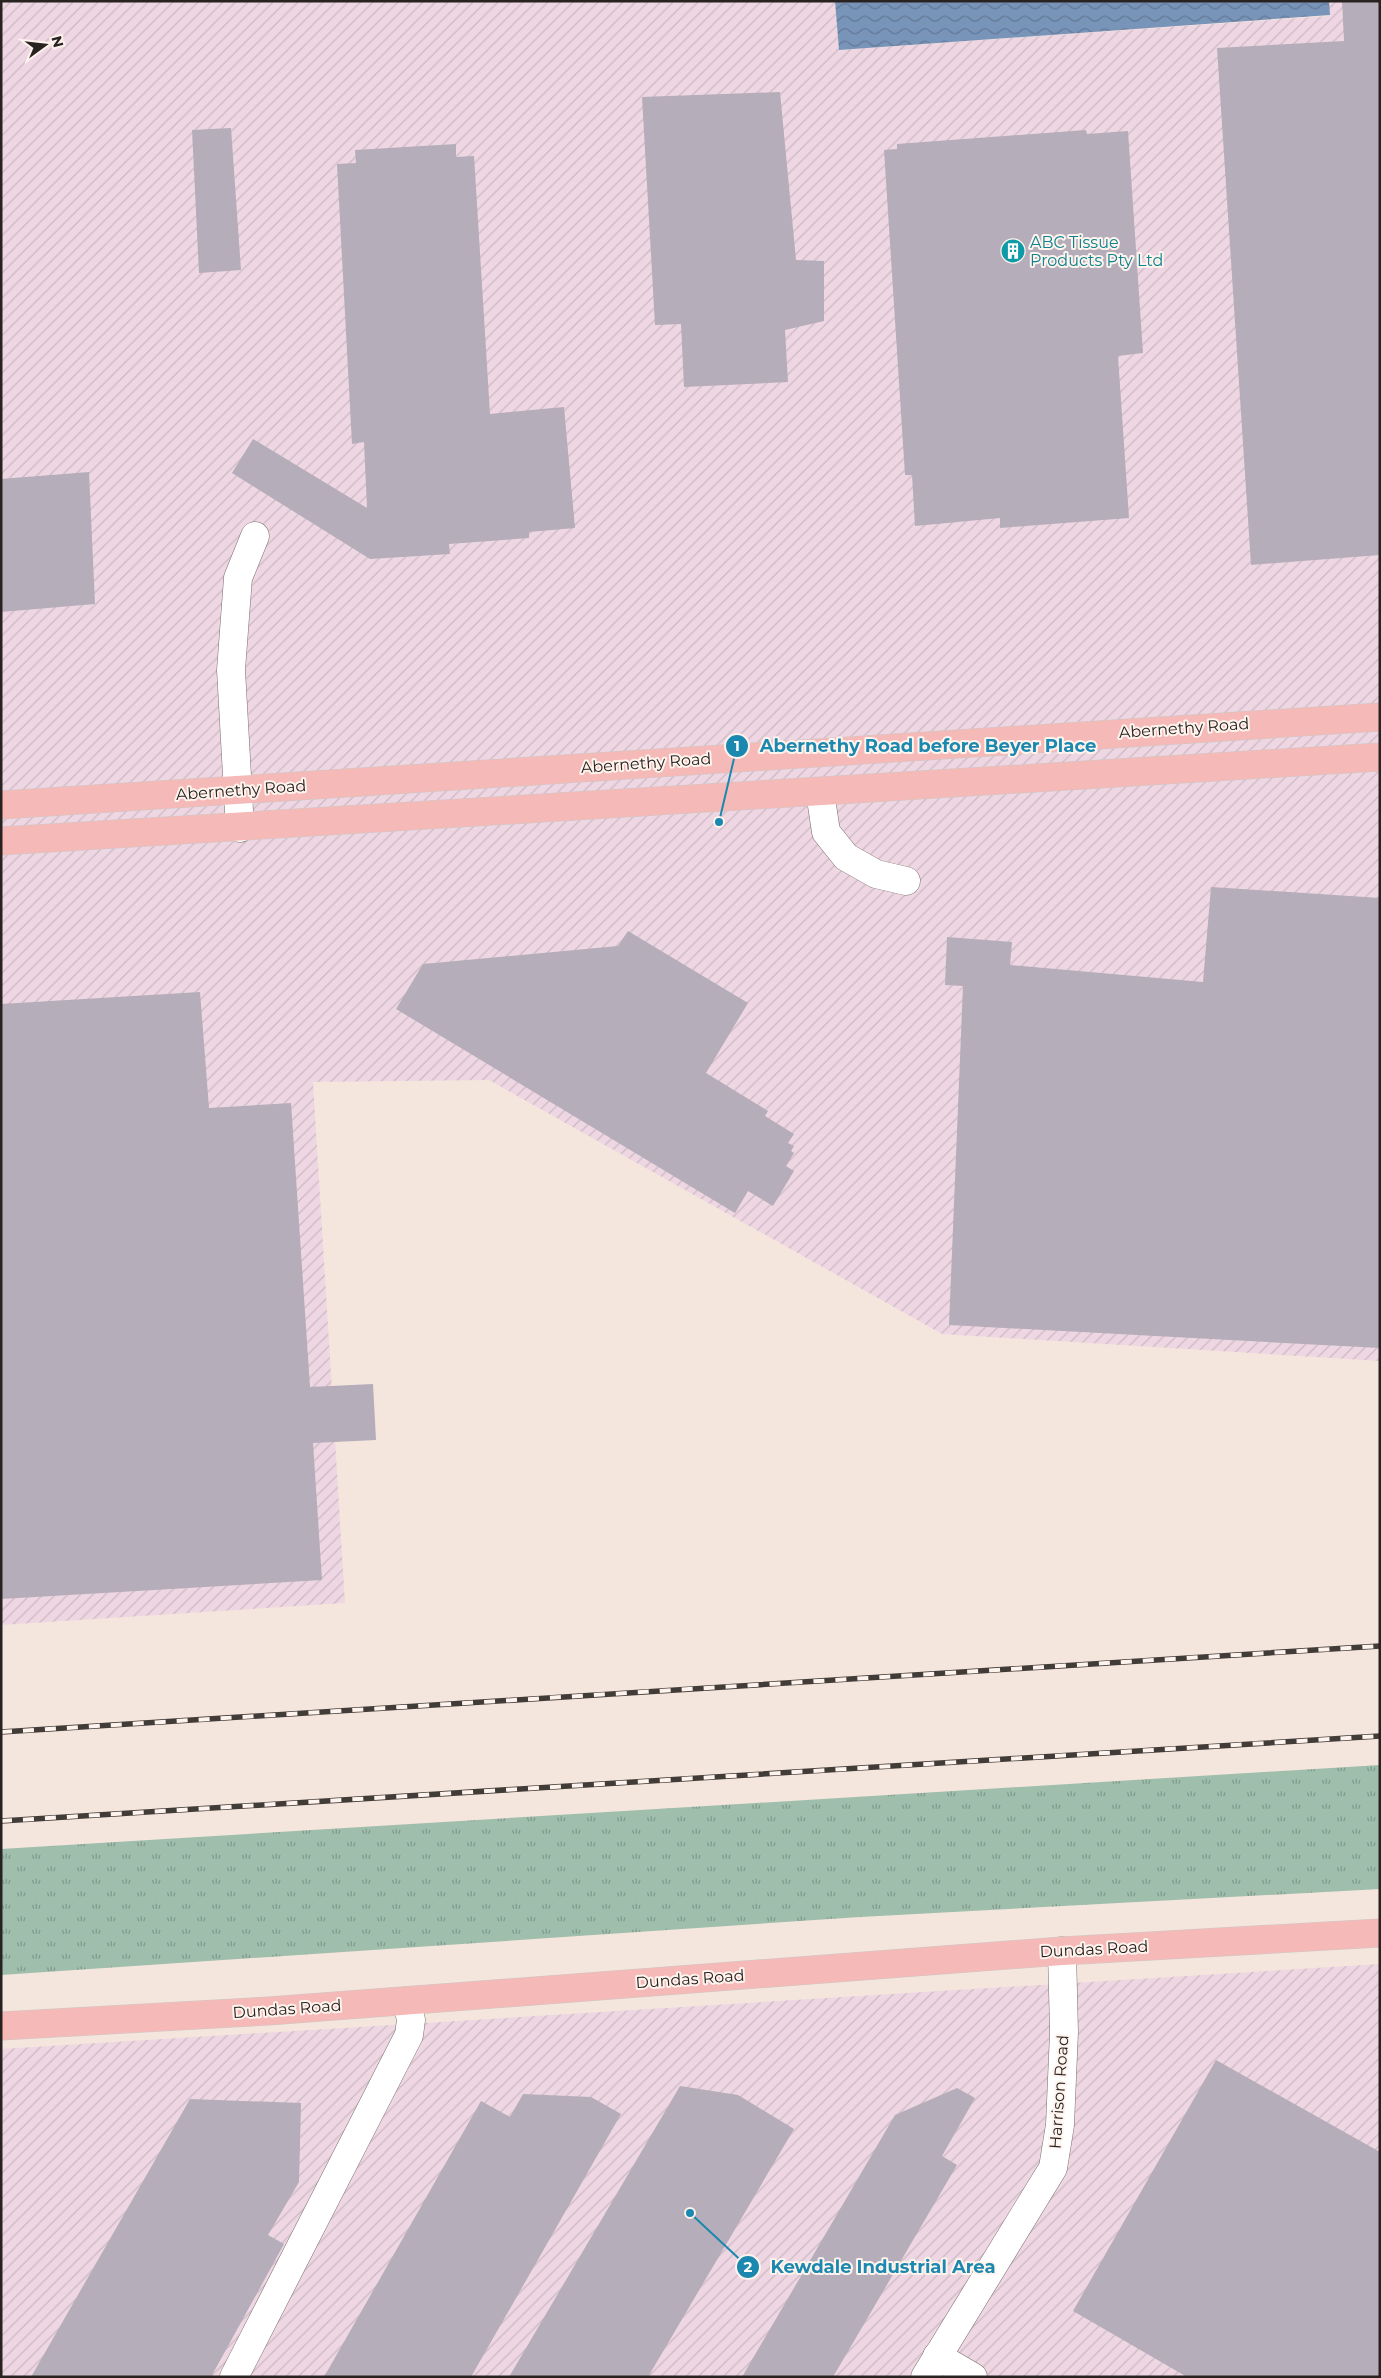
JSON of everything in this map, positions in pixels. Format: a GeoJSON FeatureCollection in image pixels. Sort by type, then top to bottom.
{"type":"FeatureCollection","features":[{"type":"Feature","properties":{"kind":"main road","name":"Abernethy Road"},"geometry":{"type":"LineString","coordinates":[[1,805],[1380,717]]}},
{"type":"Feature","properties":{"kind":"main road"},"geometry":{"type":"LineString","coordinates":[[888,748],[889,788]]}},
{"type":"Feature","properties":{"kind":"main road"},"geometry":{"type":"LineString","coordinates":[[1,841],[240,828],[1380,757]]}},
{"type":"Feature","properties":{"kind":"main road","name":"Dundas Road"},"geometry":{"type":"LineString","coordinates":[[1,2026],[269,2011],[1062,1951],[1380,1933]]}},
{"type":"Feature","properties":{"kind":"street"},"geometry":{"type":"LineString","coordinates":[[240,828],[231,670],[238,578],[255,536]]}},
{"type":"Feature","properties":{"kind":"street"},"geometry":{"type":"LineString","coordinates":[[820,792],[826,832],[846,857],[876,874],[906,881]]}},
{"type":"Feature","properties":{"kind":"street","name":"Harrison Road"},"geometry":{"type":"LineString","coordinates":[[931,2366],[1052,2168],[1060,2125],[1064,2032],[1062,1951]]}},
{"type":"Feature","properties":{"kind":"street"},"geometry":{"type":"LineString","coordinates":[[234,2377],[409,2035],[410,2020],[407,2001]]}},
{"type":"Feature","properties":{"kind":"street"},"geometry":{"type":"LineString","coordinates":[[931,2366],[973,2377]]}},
{"type":"Feature","properties":{"kind":"shaded area"},"geometry":{"type":"Polygon","coordinates":[[[1,1],[835,1],[839,50],[1329,16],[1329,1],[1380,1],[1380,1361],[942,1334],[489,1080],[313,1082],[345,1603],[1,1625],[1,1]]]}},
{"type":"Feature","properties":{"kind":"shaded area"},"geometry":{"type":"Polygon","coordinates":[[[1380,1964],[1380,2377],[1,2377],[1,2049],[1380,1964]]]}},
{"type":"Feature","properties":{"kind":"green space"},"geometry":{"type":"Polygon","coordinates":[[[1380,1765],[1380,1889],[860,1917],[1,1975],[1,1849],[1380,1765]]]}},
{"type":"Feature","properties":{"kind":"water"},"geometry":{"type":"Polygon","coordinates":[[[835,1],[1329,1],[1330,15],[839,50],[835,1]]]}},
{"type":"Feature","properties":{"kind":"building"},"geometry":{"type":"Polygon","coordinates":[[[1342,1],[1380,1],[1380,555],[1251,565],[1217,48],[1344,41],[1342,1]]]}},
{"type":"Feature","properties":{"kind":"building"},"geometry":{"type":"Polygon","coordinates":[[[780,92],[796,260],[824,261],[824,321],[785,330],[788,382],[684,387],[681,324],[655,325],[642,97],[780,92]]]}},
{"type":"Feature","properties":{"kind":"building"},"geometry":{"type":"Polygon","coordinates":[[[231,128],[241,270],[199,273],[192,130],[231,128]]]}},
{"type":"Feature","properties":{"kind":"building","name":"ABC Tissue Products Pty Ltd"},"geometry":{"type":"Polygon","coordinates":[[[1086,130],[1087,134],[1128,131],[1143,353],[1118,356],[1129,518],[1000,528],[1000,518],[915,526],[912,475],[905,475],[884,150],[897,149],[897,144],[1086,130]]]}},
{"type":"Feature","properties":{"kind":"building"},"geometry":{"type":"Polygon","coordinates":[[[456,144],[456,157],[474,156],[490,414],[564,407],[575,528],[529,532],[529,538],[449,544],[450,554],[370,559],[232,473],[253,439],[367,508],[364,442],[352,444],[337,164],[356,163],[355,150],[456,144]]]}},
{"type":"Feature","properties":{"kind":"building"},"geometry":{"type":"Polygon","coordinates":[[[89,472],[95,604],[1,612],[1,479],[89,472]]]}},
{"type":"Feature","properties":{"kind":"building"},"geometry":{"type":"Polygon","coordinates":[[[1211,887],[1380,898],[1380,1348],[949,1325],[963,986],[945,985],[947,937],[1012,942],[1010,965],[1203,982],[1211,887]]]}},
{"type":"Feature","properties":{"kind":"building"},"geometry":{"type":"Polygon","coordinates":[[[628,931],[748,1003],[706,1073],[768,1111],[765,1116],[794,1134],[788,1143],[794,1146],[791,1151],[794,1153],[786,1166],[794,1171],[773,1206],[748,1191],[735,1213],[396,1009],[423,964],[618,946],[628,931]]]}},
{"type":"Feature","properties":{"kind":"building"},"geometry":{"type":"Polygon","coordinates":[[[200,992],[209,1108],[291,1103],[310,1387],[373,1384],[376,1440],[313,1443],[322,1580],[1,1599],[1,1004],[200,992]]]}},
{"type":"Feature","properties":{"kind":"building"},"geometry":{"type":"Polygon","coordinates":[[[1216,2060],[1380,2152],[1380,2377],[1187,2377],[1073,2311],[1216,2060]]]}},
{"type":"Feature","properties":{"kind":"building"},"geometry":{"type":"Polygon","coordinates":[[[680,2086],[738,2095],[794,2129],[648,2377],[509,2377],[680,2086]]]}},
{"type":"Feature","properties":{"kind":"building"},"geometry":{"type":"Polygon","coordinates":[[[957,2088],[975,2098],[942,2156],[957,2165],[833,2377],[742,2377],[895,2115],[957,2088]]]}},
{"type":"Feature","properties":{"kind":"building"},"geometry":{"type":"Polygon","coordinates":[[[523,2094],[591,2097],[621,2114],[471,2377],[324,2377],[481,2101],[510,2117],[523,2094]]]}},
{"type":"Feature","properties":{"kind":"building"},"geometry":{"type":"Polygon","coordinates":[[[190,2099],[301,2103],[299,2182],[268,2235],[284,2244],[211,2377],[31,2377],[190,2099]]]}},
{"type":"Feature","properties":{"kind":"railway"},"geometry":{"type":"LineString","coordinates":[[1,1732],[1380,1646]]}},
{"type":"Feature","properties":{"kind":"railway"},"geometry":{"type":"LineString","coordinates":[[1,1821],[1380,1736]]}},
{"type":"Feature","properties":{"kind":"place","name":"ABC Tissue Products Pty Ltd"},"geometry":{"type":"Point","coordinates":[1013,251]}},
{"type":"Feature","properties":{"kind":"place","name":"Abernethy Road before Beyer Place"},"geometry":{"type":"Point","coordinates":[719,822]}},
{"type":"Feature","properties":{"kind":"place","name":"Kewdale Industrial Area"},"geometry":{"type":"Point","coordinates":[690,2213]}}]}
